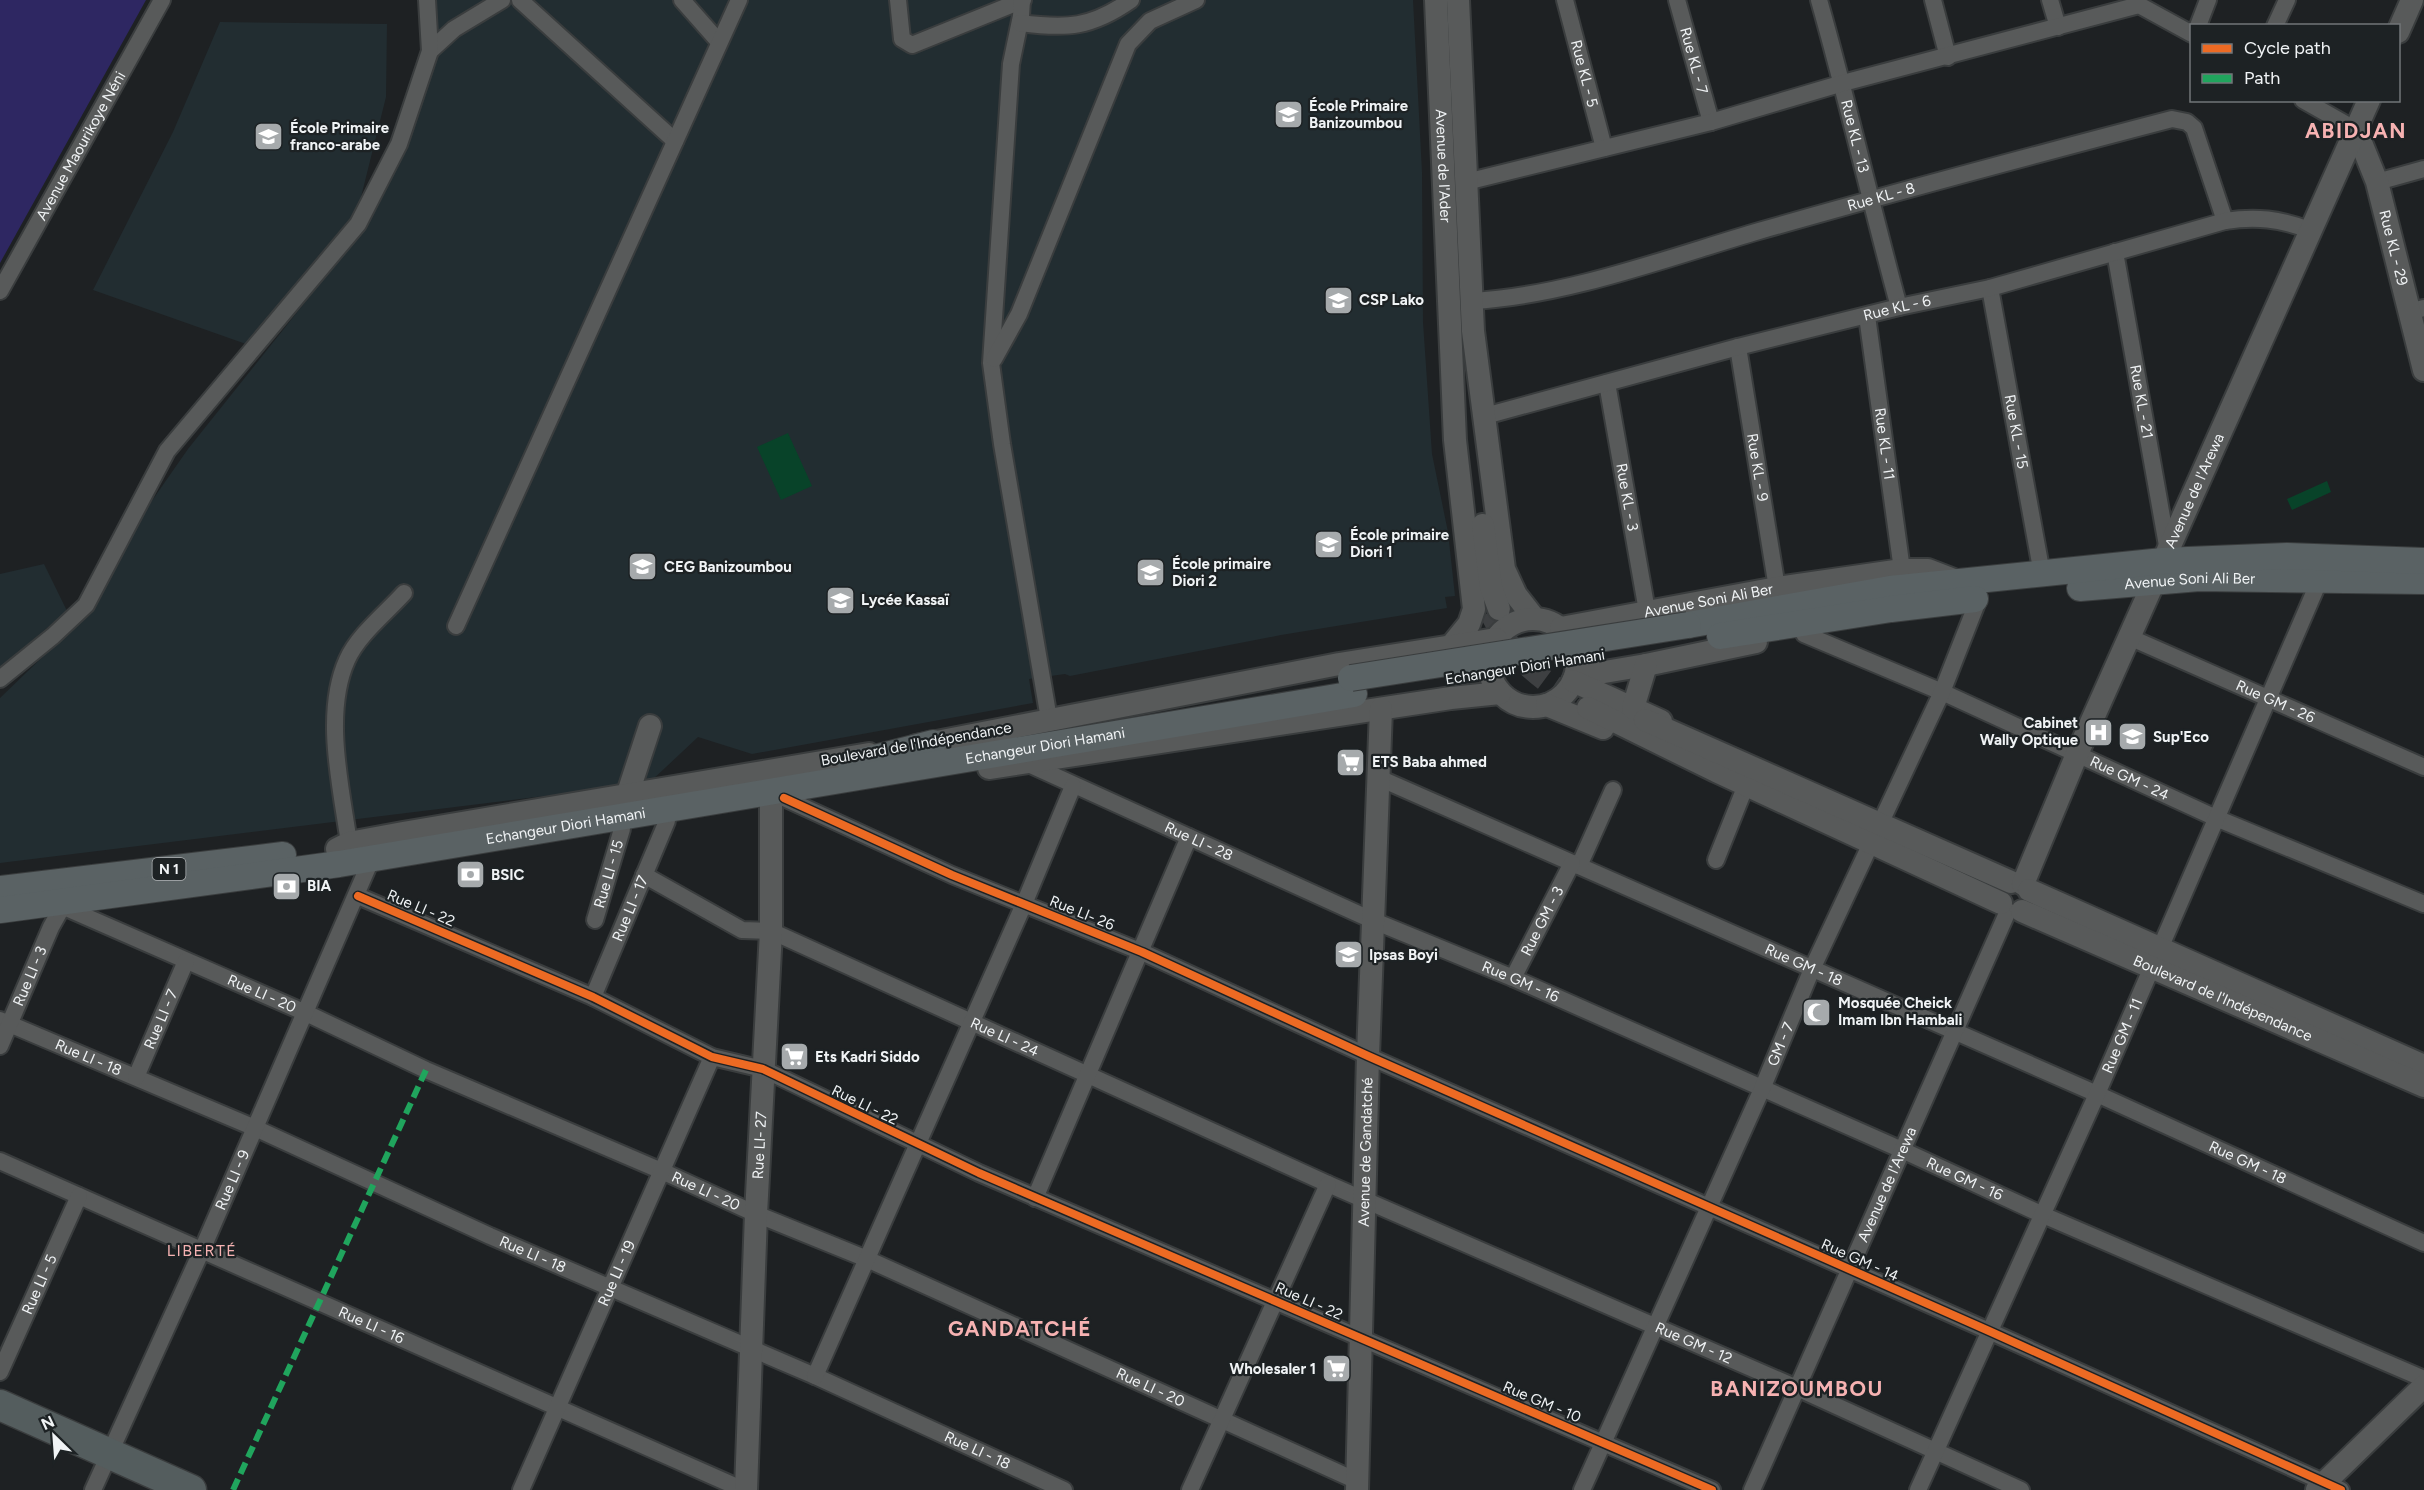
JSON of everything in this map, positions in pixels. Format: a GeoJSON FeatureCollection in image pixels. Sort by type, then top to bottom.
{"type":"FeatureCollection","features":[{"type":"Feature","properties":{"kind":"highway"},"geometry":{"type":"LineString","coordinates":[[0,1405],[191,1490]]}},
{"type":"Feature","properties":{"kind":"main road","name":"Avenue de l'Ader"},"geometry":{"type":"LineString","coordinates":[[1436,0],[1450,333],[1461,382],[1479,566],[1488,610]]}},
{"type":"Feature","properties":{"kind":"main road","name":"Avenue de l'Ader"},"geometry":{"type":"LineString","coordinates":[[1458,0],[1473,330],[1504,569],[1516,595],[1534,618]]}},
{"type":"Feature","properties":{"kind":"main road"},"geometry":{"type":"LineString","coordinates":[[2400,27],[2412,0]]}},
{"type":"Feature","properties":{"kind":"main road","name":"Avenue de l'Arewa"},"geometry":{"type":"LineString","coordinates":[[2010,908],[2030,902],[2021,885],[2129,636],[2368,102]]}},
{"type":"Feature","properties":{"kind":"main road","name":"Rue KL - 29"},"geometry":{"type":"LineString","coordinates":[[2356,130],[2377,182],[2417,310],[2424,370]]}},
{"type":"Feature","properties":{"kind":"main road","name":"Avenue de l'Ader"},"geometry":{"type":"LineString","coordinates":[[1473,330],[1467,362],[1468,380],[1488,567],[1488,610],[1481,624],[1496,639]]}},
{"type":"Feature","properties":{"kind":"main road","name":"Avenue Soni Ali Ber"},"geometry":{"type":"LineString","coordinates":[[1574,679],[1804,634],[1922,617],[1938,613],[1965,594],[2042,574],[2287,556],[2424,561]]}},
{"type":"Feature","properties":{"kind":"main road","name":"Avenue Soni Ali Ber"},"geometry":{"type":"LineString","coordinates":[[1690,633],[2162,564],[2199,578],[2424,580]]}},
{"type":"Feature","properties":{"kind":"main road","name":"Avenue Soni Ali Ber"},"geometry":{"type":"LineString","coordinates":[[1561,628],[1777,588],[1902,570],[1928,570],[1965,594]]}},
{"type":"Feature","properties":{"kind":"main road"},"geometry":{"type":"LineString","coordinates":[[1452,645],[1468,624],[1488,610]]}},
{"type":"Feature","properties":{"kind":"main road"},"geometry":{"type":"LineString","coordinates":[[1534,618],[1548,621],[1561,628],[1573,644],[1576,655],[1574,679],[1559,699],[1547,705],[1522,706],[1500,693],[1492,681],[1489,667],[1490,652],[1496,639],[1512,624],[1534,618]]}},
{"type":"Feature","properties":{"kind":"main road","name":"Echangeur Diori Hamani"},"geometry":{"type":"LineString","coordinates":[[398,847],[1352,686],[1690,633]]}},
{"type":"Feature","properties":{"kind":"main road","name":"Boulevard de l'Indépendance"},"geometry":{"type":"LineString","coordinates":[[0,910],[69,904],[342,852],[628,793],[933,743],[1049,719],[1452,645],[1496,639]]}},
{"type":"Feature","properties":{"kind":"main road"},"geometry":{"type":"LineString","coordinates":[[1633,708],[1646,665]]}},
{"type":"Feature","properties":{"kind":"main road","name":"Boulevard de l'Indépendance"},"geometry":{"type":"LineString","coordinates":[[1574,679],[1633,708],[1724,764],[1746,784],[2021,885],[2154,958],[2424,1086]]}},
{"type":"Feature","properties":{"kind":"main road","name":"Echangeur Diori Hamani"},"geometry":{"type":"LineString","coordinates":[[829,776],[989,756],[1352,686]]}},
{"type":"Feature","properties":{"kind":"main road","name":"Boulevard de l'Indépendance"},"geometry":{"type":"LineString","coordinates":[[342,852],[368,867],[622,829],[778,800],[1024,762],[1500,693]]}},
{"type":"Feature","properties":{"kind":"main road","name":"Boulevard de l'Indépendance"},"geometry":{"type":"LineString","coordinates":[[1592,703],[1877,834],[2010,908],[2154,958],[2424,1066]]}},
{"type":"Feature","properties":{"kind":"main road","name":"Boulevard de l'Indépendance"},"geometry":{"type":"LineString","coordinates":[[1547,705],[1724,764]]}},
{"type":"Feature","properties":{"kind":"main road","name":"Avenue de Gandatché"},"geometry":{"type":"LineString","coordinates":[[1357,1485],[1368,1056],[1381,709]]}},
{"type":"Feature","properties":{"kind":"main road"},"geometry":{"type":"LineString","coordinates":[[628,793],[650,726]]}},
{"type":"Feature","properties":{"kind":"main road"},"geometry":{"type":"LineString","coordinates":[[829,776],[933,743]]}},
{"type":"Feature","properties":{"kind":"main road"},"geometry":{"type":"LineString","coordinates":[[989,756],[1090,753]]}},
{"type":"Feature","properties":{"kind":"main road","name":"Rue LI- 27"},"geometry":{"type":"LineString","coordinates":[[745,1490],[756,1214],[778,800]]}},
{"type":"Feature","properties":{"kind":"main road","name":"Boulevard de l'Indépendance"},"geometry":{"type":"LineString","coordinates":[[0,889],[398,847]]}},
{"type":"Feature","properties":{"kind":"main road"},"geometry":{"type":"LineString","coordinates":[[2328,1488],[2424,1386]]}},
{"type":"Feature","properties":{"kind":"street","name":"Avenue Maourikoye Néni"},"geometry":{"type":"LineString","coordinates":[[0,291],[162,0]]}},
{"type":"Feature","properties":{"kind":"street"},"geometry":{"type":"LineString","coordinates":[[0,679],[53,636],[86,605],[167,451],[358,224],[399,144],[430,51],[427,0]]}},
{"type":"Feature","properties":{"kind":"street"},"geometry":{"type":"LineString","coordinates":[[430,51],[454,29],[502,0]]}},
{"type":"Feature","properties":{"kind":"street"},"geometry":{"type":"LineString","coordinates":[[520,0],[675,141]]}},
{"type":"Feature","properties":{"kind":"street"},"geometry":{"type":"LineString","coordinates":[[682,0],[719,42]]}},
{"type":"Feature","properties":{"kind":"street"},"geometry":{"type":"LineString","coordinates":[[456,626],[739,0]]}},
{"type":"Feature","properties":{"kind":"street"},"geometry":{"type":"LineString","coordinates":[[898,0],[903,39],[912,45],[1022,0],[1010,74],[991,363],[1002,444],[1049,719]]}},
{"type":"Feature","properties":{"kind":"street"},"geometry":{"type":"LineString","coordinates":[[1020,23],[1056,28],[1077,26],[1104,18],[1131,0]]}},
{"type":"Feature","properties":{"kind":"street"},"geometry":{"type":"LineString","coordinates":[[991,363],[1019,314],[1128,44],[1150,21],[1196,0]]}},
{"type":"Feature","properties":{"kind":"street","name":"Rue KL - 5"},"geometry":{"type":"LineString","coordinates":[[1565,0],[1604,148]]}},
{"type":"Feature","properties":{"kind":"street","name":"Rue KL - 7"},"geometry":{"type":"LineString","coordinates":[[1677,0],[1711,122]]}},
{"type":"Feature","properties":{"kind":"street","name":"Rue KL - 13"},"geometry":{"type":"LineString","coordinates":[[1819,0],[1843,83],[1870,199],[1899,307]]}},
{"type":"Feature","properties":{"kind":"street"},"geometry":{"type":"LineString","coordinates":[[1933,0],[1948,57]]}},
{"type":"Feature","properties":{"kind":"street"},"geometry":{"type":"LineString","coordinates":[[2050,0],[2058,27]]}},
{"type":"Feature","properties":{"kind":"street"},"geometry":{"type":"LineString","coordinates":[[2199,24],[2208,0]]}},
{"type":"Feature","properties":{"kind":"street"},"geometry":{"type":"LineString","coordinates":[[2276,24],[2287,0]]}},
{"type":"Feature","properties":{"kind":"street"},"geometry":{"type":"LineString","coordinates":[[1466,182],[1711,122],[1843,83],[1948,57],[2139,3],[2190,33]]}},
{"type":"Feature","properties":{"kind":"street"},"geometry":{"type":"LineString","coordinates":[[2307,102],[2356,130]]}},
{"type":"Feature","properties":{"kind":"street","name":"Rue KL - 8"},"geometry":{"type":"LineString","coordinates":[[1472,301],[1514,299],[1563,287],[1870,199],[2172,119],[2180,119],[2194,128],[2225,221]]}},
{"type":"Feature","properties":{"kind":"street"},"geometry":{"type":"LineString","coordinates":[[2377,182],[2424,169]]}},
{"type":"Feature","properties":{"kind":"street","name":"Rue KL - 6"},"geometry":{"type":"LineString","coordinates":[[1485,416],[1738,347],[1899,307],[1990,288],[2225,221],[2252,217],[2274,219],[2309,230]]}},
{"type":"Feature","properties":{"kind":"street","name":"Rue KL - 21"},"geometry":{"type":"LineString","coordinates":[[2115,252],[2162,564]]}},
{"type":"Feature","properties":{"kind":"street","name":"Rue KL - 15"},"geometry":{"type":"LineString","coordinates":[[1990,288],[2042,574]]}},
{"type":"Feature","properties":{"kind":"street","name":"Rue KL - 11"},"geometry":{"type":"LineString","coordinates":[[1867,316],[1902,570]]}},
{"type":"Feature","properties":{"kind":"street","name":"Rue KL - 9"},"geometry":{"type":"LineString","coordinates":[[1738,347],[1777,588]]}},
{"type":"Feature","properties":{"kind":"street","name":"Rue KL - 3"},"geometry":{"type":"LineString","coordinates":[[1607,383],[1647,612]]}},
{"type":"Feature","properties":{"kind":"street","name":"Rue GM - 11"},"geometry":{"type":"LineString","coordinates":[[1918,1490],[2097,1094],[2320,579]]}},
{"type":"Feature","properties":{"kind":"street"},"geometry":{"type":"LineString","coordinates":[[342,852],[334,721],[338,689],[347,660],[354,648],[404,593]]}},
{"type":"Feature","properties":{"kind":"street","name":"GM - 7"},"geometry":{"type":"LineString","coordinates":[[1582,1490],[1762,1089],[1812,969],[1942,692],[1965,594]]}},
{"type":"Feature","properties":{"kind":"street","name":"Rue GM - 24"},"geometry":{"type":"LineString","coordinates":[[1804,634],[1942,692],[2216,818],[2424,904]]}},
{"type":"Feature","properties":{"kind":"street","name":"Rue GM - 26"},"geometry":{"type":"LineString","coordinates":[[2129,636],[2424,767]]}},
{"type":"Feature","properties":{"kind":"street","name":"Rue LI - 28"},"geometry":{"type":"LineString","coordinates":[[1024,762],[1374,921]]}},
{"type":"Feature","properties":{"kind":"street","name":"Rue GM - 18"},"geometry":{"type":"LineString","coordinates":[[1379,778],[2097,1094],[2424,1244]]}},
{"type":"Feature","properties":{"kind":"street"},"geometry":{"type":"LineString","coordinates":[[1716,860],[1746,784]]}},
{"type":"Feature","properties":{"kind":"street"},"geometry":{"type":"LineString","coordinates":[[815,1376],[970,1021],[1024,904],[1073,786]]}},
{"type":"Feature","properties":{"kind":"street","name":"Rue GM - 3"},"geometry":{"type":"LineString","coordinates":[[1513,978],[1576,864],[1613,790]]}},
{"type":"Feature","properties":{"kind":"street","name":"Rue LI- 26"},"geometry":{"type":"LineString","coordinates":[[778,800],[942,871],[1142,952],[1368,1056]]}},
{"type":"Feature","properties":{"kind":"street","name":"Rue LI - 17"},"geometry":{"type":"LineString","coordinates":[[593,997],[667,821]]}},
{"type":"Feature","properties":{"kind":"street","name":"Rue LI - 15"},"geometry":{"type":"LineString","coordinates":[[595,920],[622,829]]}},
{"type":"Feature","properties":{"kind":"street"},"geometry":{"type":"LineString","coordinates":[[1035,1198],[1142,952],[1189,837]]}},
{"type":"Feature","properties":{"kind":"street","name":"Rue LI - 9"},"geometry":{"type":"LineString","coordinates":[[93,1490],[202,1250],[358,896],[368,867]]}},
{"type":"Feature","properties":{"kind":"street","name":"Rue LI - 24"},"geometry":{"type":"LineString","coordinates":[[644,875],[742,930],[771,931],[1328,1184],[1366,1199]]}},
{"type":"Feature","properties":{"kind":"street","name":"Rue LI - 22"},"geometry":{"type":"LineString","coordinates":[[358,896],[593,997],[712,1057],[763,1070],[916,1145],[1361,1339]]}},
{"type":"Feature","properties":{"kind":"street","name":"Rue LI - 20"},"geometry":{"type":"LineString","coordinates":[[69,904],[186,961],[306,1013],[426,1070],[867,1260],[1222,1418],[1357,1485]]}},
{"type":"Feature","properties":{"kind":"street","name":"Rue LI - 3"},"geometry":{"type":"LineString","coordinates":[[0,1046],[5,1022],[51,927],[69,904]]}},
{"type":"Feature","properties":{"kind":"street","name":"Avenue de l'Arewa"},"geometry":{"type":"LineString","coordinates":[[1752,1490],[2010,908]]}},
{"type":"Feature","properties":{"kind":"street","name":"Rue GM - 16"},"geometry":{"type":"LineString","coordinates":[[1374,921],[1513,978],[2043,1215],[2424,1379]]}},
{"type":"Feature","properties":{"kind":"street","name":"Rue LI - 7"},"geometry":{"type":"LineString","coordinates":[[136,1077],[186,961]]}},
{"type":"Feature","properties":{"kind":"street","name":"Rue LI - 18"},"geometry":{"type":"LineString","coordinates":[[5,1022],[255,1128],[611,1288],[815,1376],[1064,1490]]}},
{"type":"Feature","properties":{"kind":"street","name":"Rue GM - 14"},"geometry":{"type":"LineString","coordinates":[[1368,1056],[1708,1209],[1989,1330],[2328,1488]]}},
{"type":"Feature","properties":{"kind":"street","name":"Rue LI - 19"},"geometry":{"type":"LineString","coordinates":[[521,1490],[664,1172],[712,1057]]}},
{"type":"Feature","properties":{"kind":"street","name":"Rue LI - 16"},"geometry":{"type":"LineString","coordinates":[[0,1161],[745,1490]]}},
{"type":"Feature","properties":{"kind":"street"},"geometry":{"type":"LineString","coordinates":[[1190,1490],[1328,1184]]}},
{"type":"Feature","properties":{"kind":"street","name":"Rue LI - 5"},"geometry":{"type":"LineString","coordinates":[[0,1372],[79,1196]]}},
{"type":"Feature","properties":{"kind":"street","name":"Rue GM - 12"},"geometry":{"type":"LineString","coordinates":[[1366,1199],[1797,1388],[2021,1490]]}},
{"type":"Feature","properties":{"kind":"street","name":"Rue GM - 10"},"geometry":{"type":"LineString","coordinates":[[1361,1339],[1712,1490]]}},
{"type":"Feature","properties":{"kind":"shaded area"},"geometry":{"type":"Polygon","coordinates":[[[0,0],[146,0],[0,263],[0,0]]]}},
{"type":"Feature","properties":{"kind":"shaded area"},"geometry":{"type":"Polygon","coordinates":[[[431,0],[1413,0],[1422,172],[1423,322],[1432,454],[1448,532],[1455,596],[1445,597],[1447,608],[1281,635],[1070,676],[1065,674],[1029,679],[1033,703],[752,754],[698,737],[649,783],[0,863],[0,698],[87,614],[135,525],[188,449],[369,222],[412,131],[431,0]]]}},
{"type":"Feature","properties":{"kind":"shaded area"},"geometry":{"type":"Polygon","coordinates":[[[220,22],[387,24],[386,97],[358,209],[246,344],[93,290],[173,132],[220,22]]]}},
{"type":"Feature","properties":{"kind":"shaded area"},"geometry":{"type":"Polygon","coordinates":[[[44,564],[67,611],[0,668],[0,574],[44,564]]]}},
{"type":"Feature","properties":{"kind":"green space"},"geometry":{"type":"Polygon","coordinates":[[[788,433],[812,486],[781,500],[757,447],[788,433]]]}},
{"type":"Feature","properties":{"kind":"green space"},"geometry":{"type":"Polygon","coordinates":[[[2327,481],[2331,492],[2292,510],[2287,499],[2327,481]]]}},
{"type":"Feature","properties":{"kind":"tunnel"},"geometry":{"type":"LineString","coordinates":[[1490,612],[1510,645],[1531,669],[1588,708]]}},
{"type":"Feature","properties":{"kind":"marked path"},"geometry":{"type":"LineString","coordinates":[[233,1490],[426,1070]]}},
{"type":"Feature","properties":{"kind":"cycle path"},"geometry":{"type":"LineString","coordinates":[[784,798],[952,875],[1142,952],[1368,1056],[1989,1331],[2341,1490]]}},
{"type":"Feature","properties":{"kind":"cycle path"},"geometry":{"type":"LineString","coordinates":[[358,896],[593,997],[712,1057],[763,1069],[979,1173],[1712,1490]]}},
{"type":"Feature","properties":{"kind":"place","name":"École Primaire Banizoumbou"},"geometry":{"type":"Point","coordinates":[1288,115]}},
{"type":"Feature","properties":{"kind":"place","name":"École Primaire franco-arabe"},"geometry":{"type":"Point","coordinates":[269,137]}},
{"type":"Feature","properties":{"kind":"place","name":"CSP Lako"},"geometry":{"type":"Point","coordinates":[1338,300]}},
{"type":"Feature","properties":{"kind":"place","name":"École primaire Diori 1"},"geometry":{"type":"Point","coordinates":[1329,544]}},
{"type":"Feature","properties":{"kind":"place","name":"CEG Banizoumbou"},"geometry":{"type":"Point","coordinates":[643,567]}},
{"type":"Feature","properties":{"kind":"place","name":"École primaire Diori 2"},"geometry":{"type":"Point","coordinates":[1151,573]}},
{"type":"Feature","properties":{"kind":"place","name":"Lycée Kassaï"},"geometry":{"type":"Point","coordinates":[840,600]}},
{"type":"Feature","properties":{"kind":"place","name":"Cabinet Wally Optique"},"geometry":{"type":"Point","coordinates":[2099,732]}},
{"type":"Feature","properties":{"kind":"place","name":"Sup'Eco"},"geometry":{"type":"Point","coordinates":[2132,737]}},
{"type":"Feature","properties":{"kind":"place","name":"ETS Baba ahmed"},"geometry":{"type":"Point","coordinates":[1351,762]}},
{"type":"Feature","properties":{"kind":"place","name":"BSIC"},"geometry":{"type":"Point","coordinates":[470,875]}},
{"type":"Feature","properties":{"kind":"place","name":"BIA"},"geometry":{"type":"Point","coordinates":[286,886]}},
{"type":"Feature","properties":{"kind":"place","name":"Ipsas Boyi"},"geometry":{"type":"Point","coordinates":[1348,955]}},
{"type":"Feature","properties":{"kind":"place","name":"Mosquée Cheick Imam Ibn Hambali"},"geometry":{"type":"Point","coordinates":[1817,1012]}},
{"type":"Feature","properties":{"kind":"place","name":"Ets Kadri Siddo"},"geometry":{"type":"Point","coordinates":[794,1057]}},
{"type":"Feature","properties":{"kind":"place","name":"Wholesaler 1"},"geometry":{"type":"Point","coordinates":[1337,1369]}},
{"type":"Feature","properties":{"kind":"district","name":"ABIDJAN"},"geometry":{"type":"Point","coordinates":[2356,130]}},
{"type":"Feature","properties":{"kind":"district","name":"LIBERTÉ"},"geometry":{"type":"Point","coordinates":[202,1250]}},
{"type":"Feature","properties":{"kind":"district","name":"GANDATCHÉ"},"geometry":{"type":"Point","coordinates":[1020,1328]}},
{"type":"Feature","properties":{"kind":"district","name":"BANIZOUMBOU"},"geometry":{"type":"Point","coordinates":[1797,1388]}}]}
